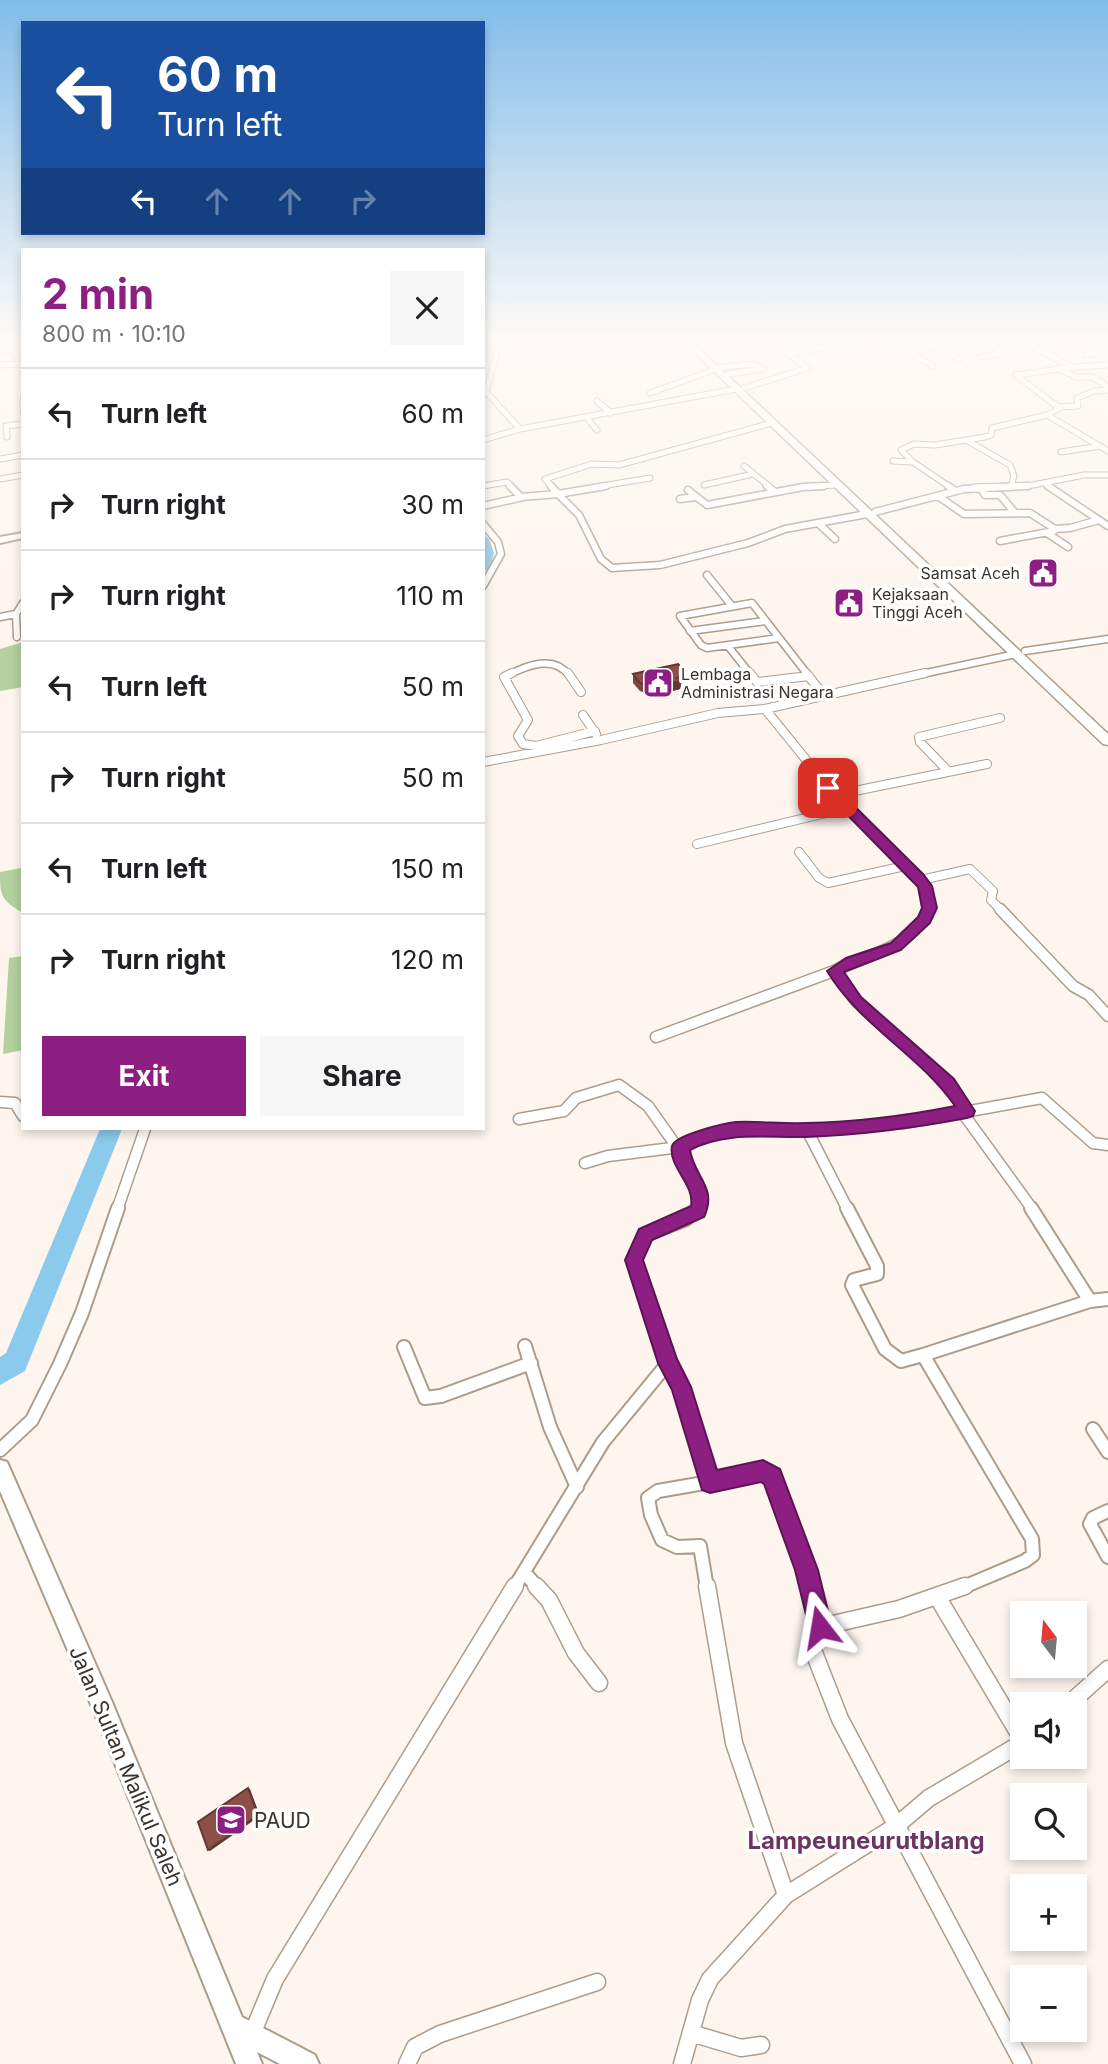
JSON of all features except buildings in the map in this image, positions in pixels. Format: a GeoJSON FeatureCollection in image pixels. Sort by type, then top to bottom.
{"type":"FeatureCollection","features":[{"type":"Feature","properties":{"kind":"highway"},"geometry":{"type":"LineString","coordinates":[[789,435],[835,485],[871,513]]}},
{"type":"Feature","properties":{"kind":"highway"},"geometry":{"type":"LineString","coordinates":[[789,435],[1046,676],[1108,727]]}},
{"type":"Feature","properties":{"kind":"highway"},"geometry":{"type":"LineString","coordinates":[[1046,676],[1108,741]]}},
{"type":"Feature","properties":{"kind":"main road"},"geometry":{"type":"LineString","coordinates":[[0,540],[21,535]]}},
{"type":"Feature","properties":{"kind":"main road","name":"Jalan Sultan Malikul Saleh"},"geometry":{"type":"LineString","coordinates":[[0,1469],[243,2030],[249,2064]]}},
{"type":"Feature","properties":{"kind":"main road"},"geometry":{"type":"LineString","coordinates":[[243,2030],[306,2064]]}},
{"type":"Feature","properties":{"kind":"street"},"geometry":{"type":"LineString","coordinates":[[485,440],[507,434]]}},
{"type":"Feature","properties":{"kind":"street"},"geometry":{"type":"LineString","coordinates":[[731,434],[619,465],[592,464],[545,479],[579,514],[606,566],[612,568],[660,565],[747,543],[785,529],[916,504],[954,491],[1011,488],[1046,484],[1078,476],[1108,475]]}},
{"type":"Feature","properties":{"kind":"street"},"geometry":{"type":"LineString","coordinates":[[954,491],[901,450],[915,444],[935,445],[989,434]]}},
{"type":"Feature","properties":{"kind":"street"},"geometry":{"type":"LineString","coordinates":[[1081,434],[1108,451]]}},
{"type":"Feature","properties":{"kind":"street"},"geometry":{"type":"LineString","coordinates":[[966,440],[1010,466],[1014,476],[1011,488]]}},
{"type":"Feature","properties":{"kind":"street"},"geometry":{"type":"LineString","coordinates":[[1061,452],[1101,446]]}},
{"type":"Feature","properties":{"kind":"street"},"geometry":{"type":"LineString","coordinates":[[0,460],[21,455]]}},
{"type":"Feature","properties":{"kind":"street"},"geometry":{"type":"LineString","coordinates":[[892,461],[911,460]]}},
{"type":"Feature","properties":{"kind":"street"},"geometry":{"type":"LineString","coordinates":[[744,466],[775,492]]}},
{"type":"Feature","properties":{"kind":"street"},"geometry":{"type":"LineString","coordinates":[[704,485],[753,474]]}},
{"type":"Feature","properties":{"kind":"street"},"geometry":{"type":"LineString","coordinates":[[0,479],[21,475]]}},
{"type":"Feature","properties":{"kind":"street"},"geometry":{"type":"LineString","coordinates":[[485,506],[523,497],[558,494],[650,478]]}},
{"type":"Feature","properties":{"kind":"street"},"geometry":{"type":"LineString","coordinates":[[485,486],[508,482],[523,497]]}},
{"type":"Feature","properties":{"kind":"street"},"geometry":{"type":"LineString","coordinates":[[1046,484],[1108,526]]}},
{"type":"Feature","properties":{"kind":"street"},"geometry":{"type":"LineString","coordinates":[[688,490],[707,505],[775,492],[835,485]]}},
{"type":"Feature","properties":{"kind":"street"},"geometry":{"type":"LineString","coordinates":[[981,489],[985,495],[1000,495],[1015,513]]}},
{"type":"Feature","properties":{"kind":"street"},"geometry":{"type":"LineString","coordinates":[[680,499],[695,496]]}},
{"type":"Feature","properties":{"kind":"street"},"geometry":{"type":"LineString","coordinates":[[938,496],[964,514],[1032,513],[1038,522],[1068,547]]}},
{"type":"Feature","properties":{"kind":"street"},"geometry":{"type":"LineString","coordinates":[[1000,541],[1099,520]]}},
{"type":"Feature","properties":{"kind":"street"},"geometry":{"type":"LineString","coordinates":[[818,523],[835,539]]}},
{"type":"Feature","properties":{"kind":"street"},"geometry":{"type":"LineString","coordinates":[[485,526],[498,542],[501,554],[485,582]]}},
{"type":"Feature","properties":{"kind":"street"},"geometry":{"type":"LineString","coordinates":[[707,575],[732,606]]}},
{"type":"Feature","properties":{"kind":"street"},"geometry":{"type":"LineString","coordinates":[[779,638],[703,647],[682,615],[752,603],[823,694]]}},
{"type":"Feature","properties":{"kind":"street"},"geometry":{"type":"LineString","coordinates":[[17,637],[16,614],[21,606]]}},
{"type":"Feature","properties":{"kind":"street"},"geometry":{"type":"LineString","coordinates":[[0,617],[16,614]]}},
{"type":"Feature","properties":{"kind":"street"},"geometry":{"type":"LineString","coordinates":[[690,631],[765,621]]}},
{"type":"Feature","properties":{"kind":"street"},"geometry":{"type":"LineString","coordinates":[[485,762],[601,740],[718,713],[765,709],[823,694],[1021,653],[1108,639]]}},
{"type":"Feature","properties":{"kind":"street"},"geometry":{"type":"LineString","coordinates":[[728,646],[757,682],[809,676]]}},
{"type":"Feature","properties":{"kind":"street"},"geometry":{"type":"LineString","coordinates":[[582,692],[561,666],[553,663],[504,677],[528,720],[519,736],[523,744],[536,746],[595,731]]}},
{"type":"Feature","properties":{"kind":"street"},"geometry":{"type":"LineString","coordinates":[[656,1037],[763,998],[817,974],[834,971],[851,962],[896,947],[925,920],[930,908],[929,896],[921,880],[835,795],[765,709]]}},
{"type":"Feature","properties":{"kind":"street"},"geometry":{"type":"LineString","coordinates":[[583,715],[601,740]]}},
{"type":"Feature","properties":{"kind":"street"},"geometry":{"type":"LineString","coordinates":[[948,771],[920,742],[919,737],[1000,718]]}},
{"type":"Feature","properties":{"kind":"street"},"geometry":{"type":"LineString","coordinates":[[835,795],[987,764]]}},
{"type":"Feature","properties":{"kind":"street"},"geometry":{"type":"LineString","coordinates":[[697,844],[847,808]]}},
{"type":"Feature","properties":{"kind":"street"},"geometry":{"type":"LineString","coordinates":[[799,852],[819,878],[828,883],[905,866]]}},
{"type":"Feature","properties":{"kind":"street"},"geometry":{"type":"LineString","coordinates":[[921,880],[970,869],[975,871],[993,891],[991,900],[1073,986],[1089,995],[1108,1016]]}},
{"type":"Feature","properties":{"kind":"street"},"geometry":{"type":"LineString","coordinates":[[834,971],[856,1001],[948,1084],[964,1112],[1060,1250],[1090,1301]]}},
{"type":"Feature","properties":{"kind":"street"},"geometry":{"type":"LineString","coordinates":[[519,1119],[564,1111],[576,1098],[620,1085],[648,1106],[679,1147],[702,1203],[698,1211],[687,1218],[658,1227],[645,1235],[634,1260],[668,1363],[681,1387],[710,1482]]}},
{"type":"Feature","properties":{"kind":"street"},"geometry":{"type":"LineString","coordinates":[[585,1163],[608,1156],[679,1147],[708,1134],[734,1129],[807,1130],[903,1123],[1042,1098],[1093,1143],[1108,1145]]}},
{"type":"Feature","properties":{"kind":"street"},"geometry":{"type":"LineString","coordinates":[[0,1102],[14,1101],[21,1111]]}},
{"type":"Feature","properties":{"kind":"street"},"geometry":{"type":"LineString","coordinates":[[0,1450],[32,1420],[60,1364],[82,1313],[145,1130]]}},
{"type":"Feature","properties":{"kind":"street"},"geometry":{"type":"LineString","coordinates":[[807,1130],[879,1270],[877,1274],[854,1280],[853,1290],[885,1349],[896,1360],[909,1361],[1090,1301],[1108,1299]]}},
{"type":"Feature","properties":{"kind":"street"},"geometry":{"type":"LineString","coordinates":[[525,1346],[550,1427],[577,1487]]}},
{"type":"Feature","properties":{"kind":"street"},"geometry":{"type":"LineString","coordinates":[[404,1347],[425,1398],[440,1396],[531,1363]]}},
{"type":"Feature","properties":{"kind":"street"},"geometry":{"type":"LineString","coordinates":[[923,1355],[1023,1519],[1034,1547],[1033,1555],[1026,1562],[937,1598],[864,1620],[820,1627],[812,1634],[810,1645],[840,1718],[1023,2064]]}},
{"type":"Feature","properties":{"kind":"street"},"geometry":{"type":"LineString","coordinates":[[243,2030],[603,1442],[668,1363]]}},
{"type":"Feature","properties":{"kind":"street"},"geometry":{"type":"LineString","coordinates":[[1093,1430],[1108,1452]]}},
{"type":"Feature","properties":{"kind":"street"},"geometry":{"type":"LineString","coordinates":[[786,1895],[734,1743],[700,1546],[677,1548],[659,1540],[648,1498],[658,1491],[763,1471],[772,1477],[806,1570],[820,1627]]}},
{"type":"Feature","properties":{"kind":"street"},"geometry":{"type":"LineString","coordinates":[[1108,1511],[1093,1518],[1090,1524],[1108,1557]]}},
{"type":"Feature","properties":{"kind":"street"},"geometry":{"type":"LineString","coordinates":[[524,1573],[549,1600],[576,1653],[599,1683]]}},
{"type":"Feature","properties":{"kind":"street"},"geometry":{"type":"LineString","coordinates":[[937,1598],[1010,1721]]}},
{"type":"Feature","properties":{"kind":"street"},"geometry":{"type":"LineString","coordinates":[[1083,1692],[1108,1670]]}},
{"type":"Feature","properties":{"kind":"street"},"geometry":{"type":"LineString","coordinates":[[682,2064],[700,2000],[710,1979],[786,1895],[896,1826],[929,1798],[1010,1748]]}},
{"type":"Feature","properties":{"kind":"street"},"geometry":{"type":"LineString","coordinates":[[407,2064],[415,2047],[440,2034],[597,1982]]}},
{"type":"Feature","properties":{"kind":"street"},"geometry":{"type":"LineString","coordinates":[[691,2033],[741,2048],[761,2045]]}},
{"type":"Feature","properties":{"kind":"green space"},"geometry":{"type":"Polygon","coordinates":[[[21,643],[21,687],[0,691],[0,649],[21,643]]]}},
{"type":"Feature","properties":{"kind":"green space"},"geometry":{"type":"Polygon","coordinates":[[[21,868],[21,912],[3,897],[0,872],[21,868]]]}},
{"type":"Feature","properties":{"kind":"green space"},"geometry":{"type":"Polygon","coordinates":[[[21,956],[21,1050],[3,1054],[9,958],[21,956]]]}},
{"type":"Feature","properties":{"kind":"waterway"},"geometry":{"type":"LineString","coordinates":[[485,544],[485,563]]}},
{"type":"Feature","properties":{"kind":"waterway"},"geometry":{"type":"LineString","coordinates":[[0,1372],[16,1362],[111,1130]]}},
{"type":"Feature","properties":{"kind":"place","name":"Samsat Aceh"},"geometry":{"type":"Point","coordinates":[1043,573]}},
{"type":"Feature","properties":{"kind":"place","name":"Kejaksaan Tinggi Aceh"},"geometry":{"type":"Point","coordinates":[849,603]}},
{"type":"Feature","properties":{"kind":"place","name":"Lembaga Administrasi Negara"},"geometry":{"type":"Point","coordinates":[658,683]}},
{"type":"Feature","properties":{"kind":"place","name":"PAUD"},"geometry":{"type":"Point","coordinates":[231,1820]}},
{"type":"Feature","properties":{"kind":"district","name":"Lampeuneurutblang"},"geometry":{"type":"Point","coordinates":[866,1840]}},
{"type":"Feature","properties":{"kind":"route"},"geometry":{"type":"LineString","coordinates":[[820,1627],[806,1570],[772,1477],[763,1471],[710,1482],[681,1387],[668,1363],[634,1260],[645,1235],[658,1227],[687,1218],[698,1211],[702,1203],[699,1191],[683,1160],[681,1147],[693,1140],[734,1129],[807,1130],[903,1123],[967,1111],[948,1084],[874,1020],[834,971],[851,962],[896,947],[925,920],[930,908],[929,896],[918,877],[828,788]]}}]}
